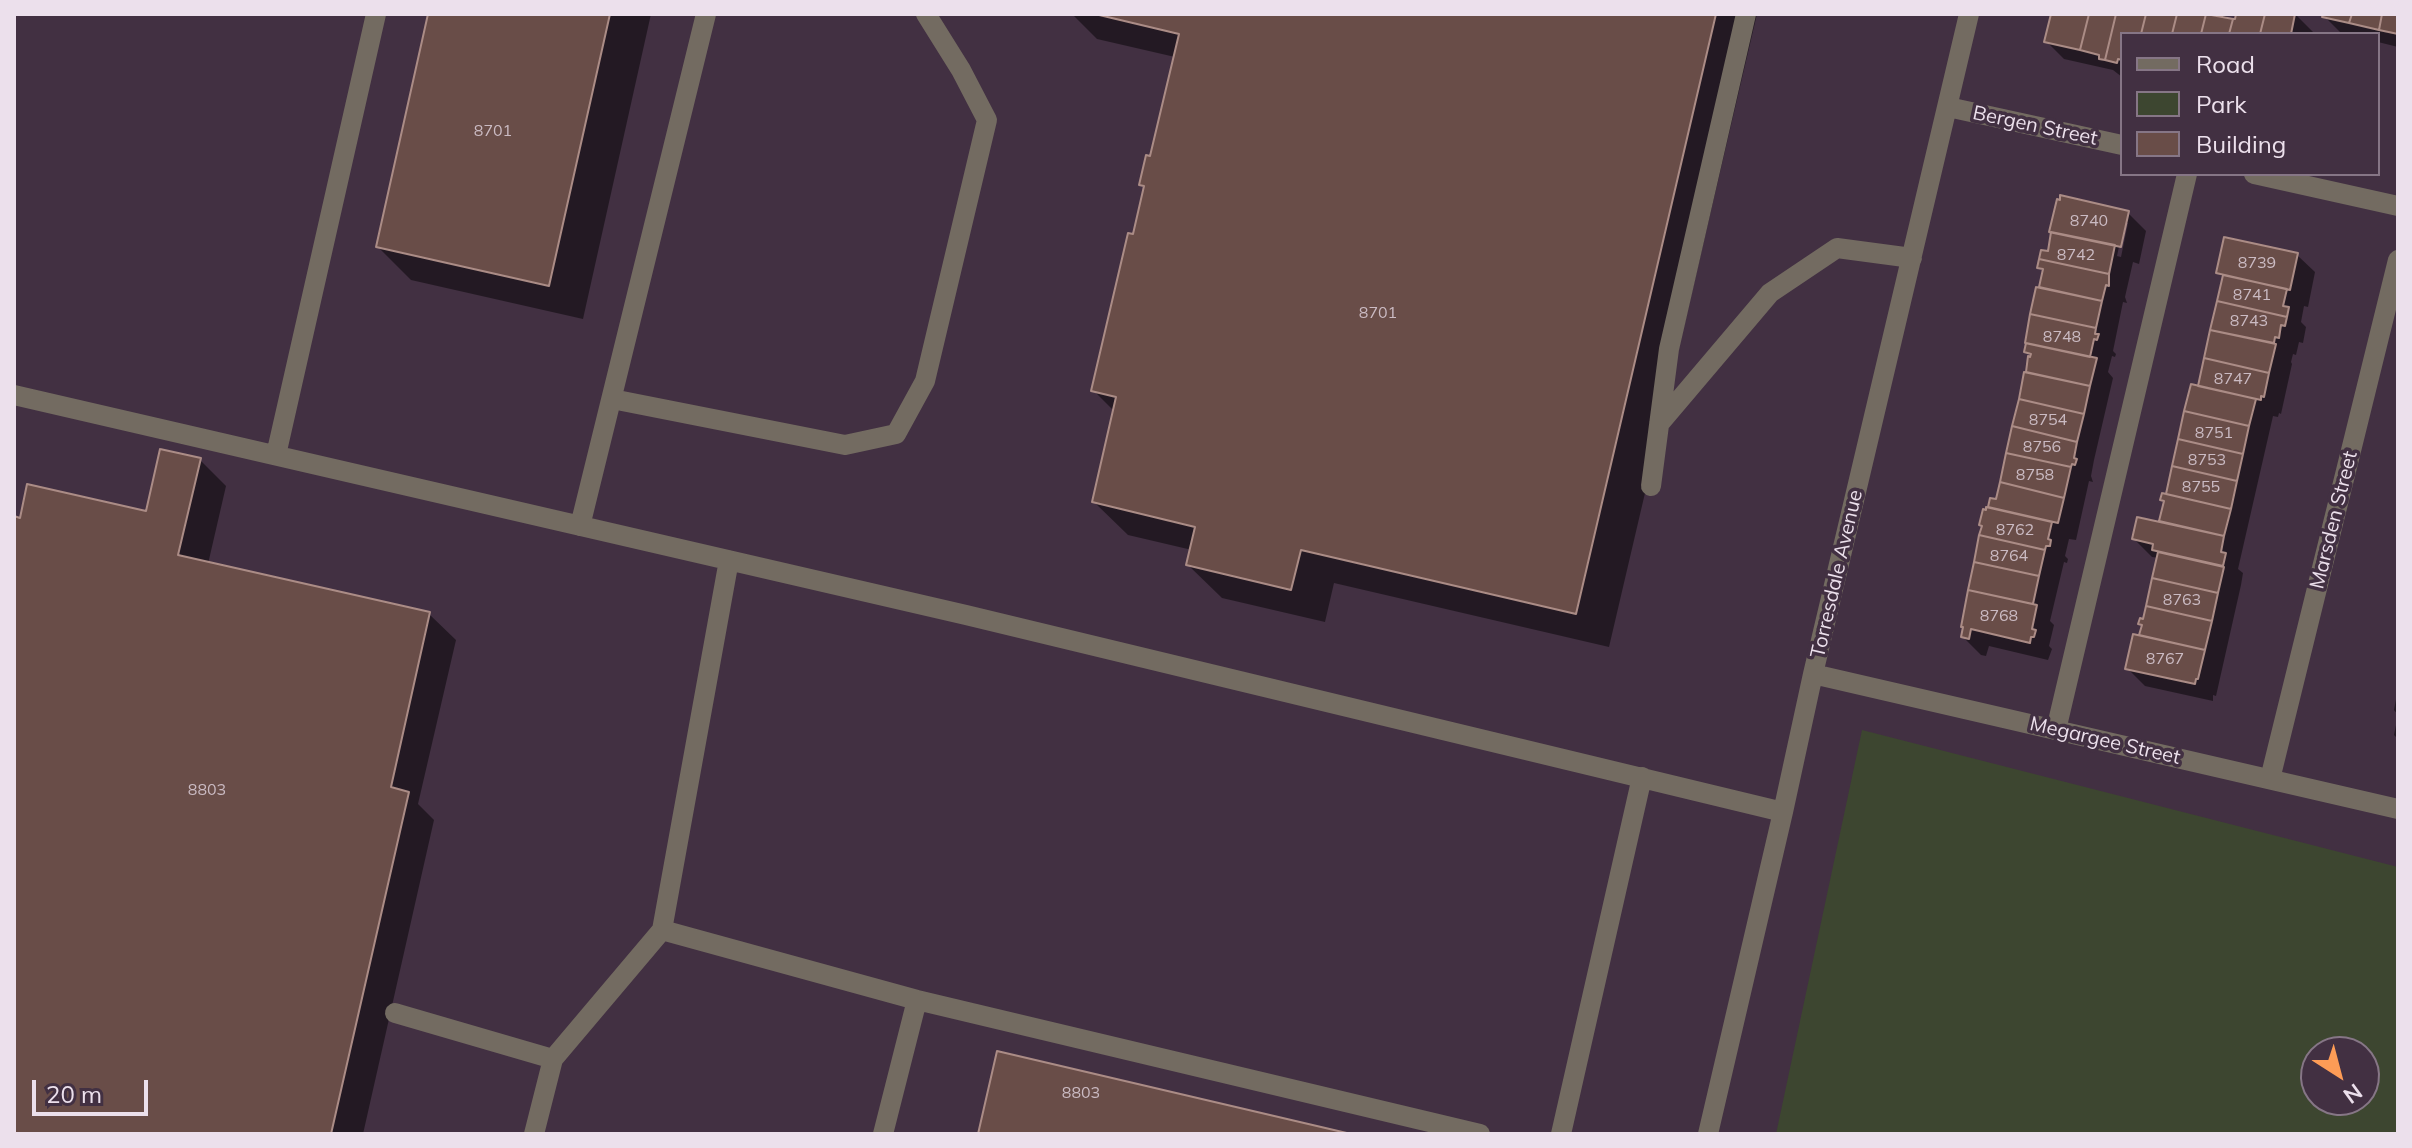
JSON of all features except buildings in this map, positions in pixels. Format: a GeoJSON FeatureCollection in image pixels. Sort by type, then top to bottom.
{"type":"FeatureCollection","features":[{"type":"Feature","properties":{"kind":"street"},"geometry":{"type":"LineString","coordinates":[[276,455],[376,14]]}},
{"type":"Feature","properties":{"kind":"street"},"geometry":{"type":"LineString","coordinates":[[580,526],[706,14]]}},
{"type":"Feature","properties":{"kind":"street"},"geometry":{"type":"LineString","coordinates":[[612,399],[845,445],[896,434],[925,381],[987,120],[961,70],[926,14]]}},
{"type":"Feature","properties":{"kind":"street"},"geometry":{"type":"LineString","coordinates":[[1651,486],[1669,349],[1746,14]]}},
{"type":"Feature","properties":{"kind":"street","name":"Torresdale Avenue"},"geometry":{"type":"LineString","coordinates":[[1708,1134],[1969,14]]}},
{"type":"Feature","properties":{"kind":"street","name":"Bergen Street"},"geometry":{"type":"LineString","coordinates":[[1948,107],[2120,145]]}},
{"type":"Feature","properties":{"kind":"street"},"geometry":{"type":"LineString","coordinates":[[2056,730],[2187,176]]}},
{"type":"Feature","properties":{"kind":"street"},"geometry":{"type":"LineString","coordinates":[[2263,176],[2398,206]]}},
{"type":"Feature","properties":{"kind":"street"},"geometry":{"type":"LineString","coordinates":[[1658,425],[1770,293],[1837,248],[1912,258]]}},
{"type":"Feature","properties":{"kind":"street","name":"Marsden Street"},"geometry":{"type":"LineString","coordinates":[[2270,779],[2398,260]]}},
{"type":"Feature","properties":{"kind":"street"},"geometry":{"type":"LineString","coordinates":[[14,395],[729,560],[1783,812]]}},
{"type":"Feature","properties":{"kind":"street"},"geometry":{"type":"LineString","coordinates":[[534,1134],[553,1059],[662,930],[729,560]]}},
{"type":"Feature","properties":{"kind":"street","name":"Megargee Street"},"geometry":{"type":"LineString","coordinates":[[1813,674],[2398,809]]}},
{"type":"Feature","properties":{"kind":"street"},"geometry":{"type":"LineString","coordinates":[[1561,1134],[1642,777]]}},
{"type":"Feature","properties":{"kind":"street"},"geometry":{"type":"LineString","coordinates":[[662,930],[917,1000],[1480,1134]]}},
{"type":"Feature","properties":{"kind":"street"},"geometry":{"type":"LineString","coordinates":[[883,1134],[917,1000]]}},
{"type":"Feature","properties":{"kind":"street"},"geometry":{"type":"LineString","coordinates":[[395,1013],[553,1059]]}},
{"type":"Feature","properties":{"kind":"green space"},"geometry":{"type":"Polygon","coordinates":[[[1862,730],[2398,867],[2398,1134],[1776,1134],[1862,730]]]}}]}
